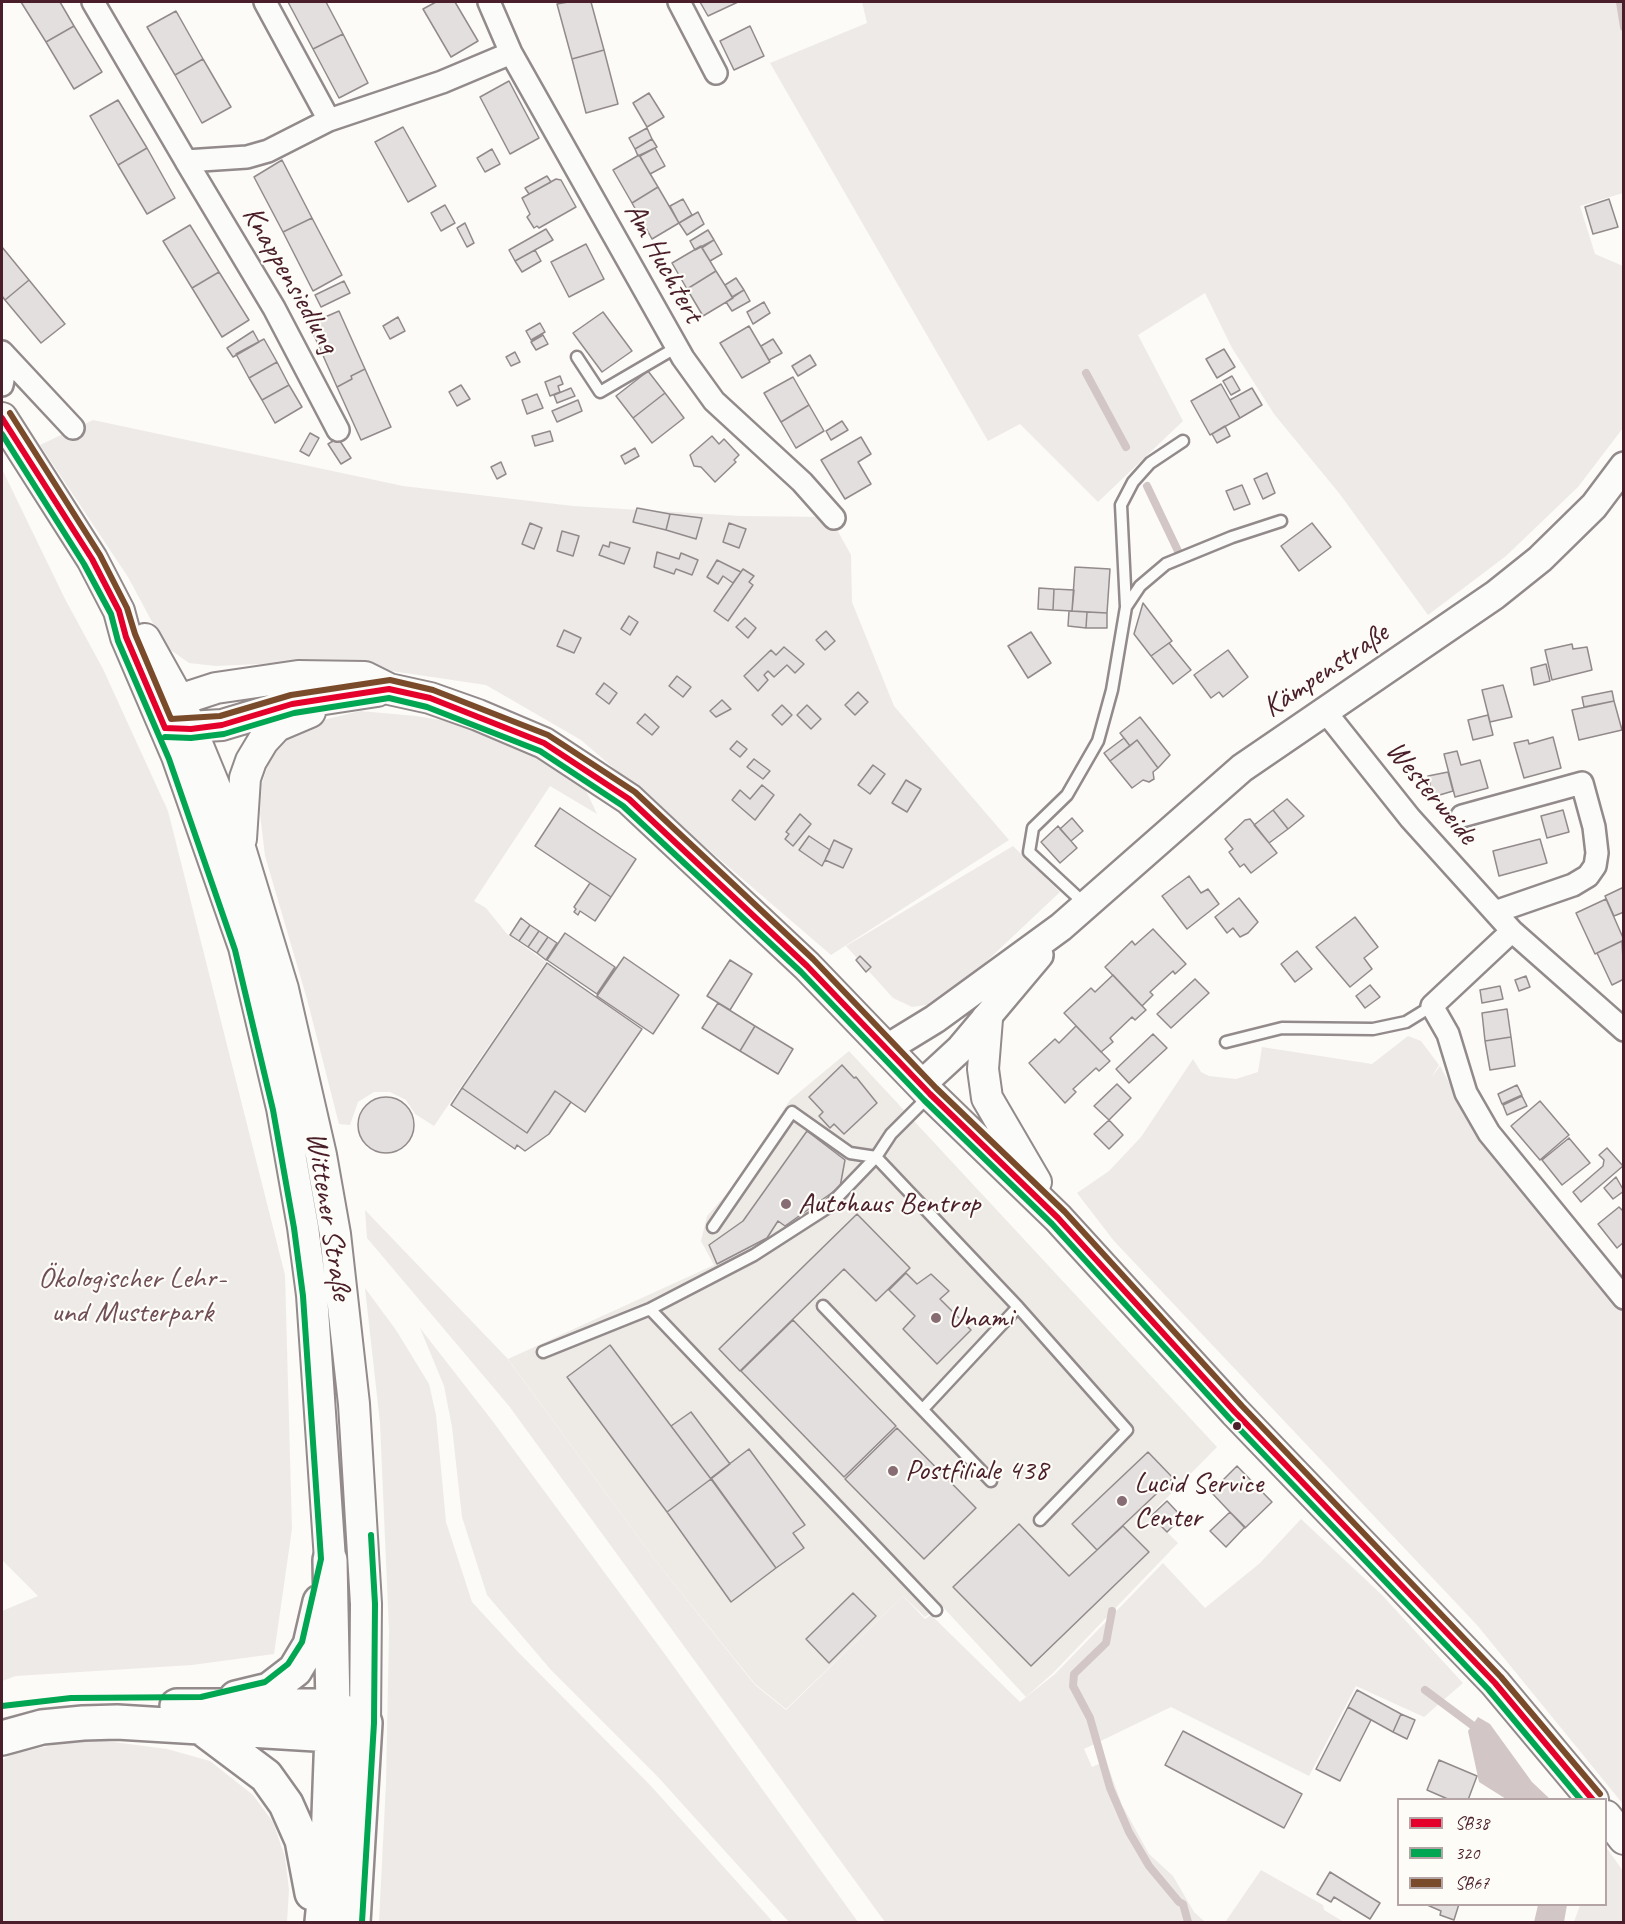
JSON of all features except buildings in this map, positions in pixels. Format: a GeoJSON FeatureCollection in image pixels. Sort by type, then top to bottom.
{"type":"FeatureCollection","features":[{"type":"Feature","properties":{"kind":"highway"},"geometry":{"type":"LineString","coordinates":[[2,1738],[42,1727],[202,1717],[269,1690],[295,1670],[310,1645],[330,1560]]}},
{"type":"Feature","properties":{"kind":"highway"},"geometry":{"type":"LineString","coordinates":[[322,1923],[327,1870],[332,1721],[330,1560]]}},
{"type":"Feature","properties":{"kind":"highway"},"geometry":{"type":"LineString","coordinates":[[2,1715],[71,1707],[202,1717],[365,1723],[353,1923]]}},
{"type":"Feature","properties":{"kind":"highway"},"geometry":{"type":"LineString","coordinates":[[202,1717],[266,1776],[286,1804],[303,1840],[310,1877],[314,1923]]}},
{"type":"Feature","properties":{"kind":"main road","name":"Wittener Straße"},"geometry":{"type":"LineString","coordinates":[[2,418],[92,559],[119,611],[126,637],[178,728],[240,848],[283,989],[321,1155],[339,1270],[354,1404],[366,1604],[365,1723]]}},
{"type":"Feature","properties":{"kind":"main road","name":"Wittener Straße"},"geometry":{"type":"LineString","coordinates":[[119,611],[140,629],[179,700],[178,728],[263,1019],[282,1108],[303,1227],[312,1295],[330,1560]]}},
{"type":"Feature","properties":{"kind":"main road"},"geometry":{"type":"LineString","coordinates":[[179,700],[216,688],[298,676],[365,677],[389,689],[430,698],[527,736],[583,768],[629,799],[807,966],[926,1090],[1058,1218],[1235,1412],[1495,1683],[1591,1798]]}},
{"type":"Feature","properties":{"kind":"main road"},"geometry":{"type":"LineString","coordinates":[[178,728],[222,725],[292,704],[389,689]]}},
{"type":"Feature","properties":{"kind":"main road"},"geometry":{"type":"LineString","coordinates":[[240,848],[245,778],[263,741],[278,726],[349,696]]}},
{"type":"Feature","properties":{"kind":"main road"},"geometry":{"type":"LineString","coordinates":[[987,1019],[983,1068],[987,1098],[1058,1218]]}},
{"type":"Feature","properties":{"kind":"main road"},"geometry":{"type":"LineString","coordinates":[[1607,1819],[1623,1839]]}},
{"type":"Feature","properties":{"kind":"street","name":"Knappensiedlung"},"geometry":{"type":"LineString","coordinates":[[93,2],[274,308],[338,430]]}},
{"type":"Feature","properties":{"kind":"street"},"geometry":{"type":"LineString","coordinates":[[265,2],[329,120]]}},
{"type":"Feature","properties":{"kind":"street","name":"Am Huchtert"},"geometry":{"type":"LineString","coordinates":[[489,2],[511,53],[676,347],[714,401],[802,482],[834,518]]}},
{"type":"Feature","properties":{"kind":"street"},"geometry":{"type":"LineString","coordinates":[[679,2],[716,73]]}},
{"type":"Feature","properties":{"kind":"street"},"geometry":{"type":"LineString","coordinates":[[186,161],[248,157],[268,151],[329,120],[442,82],[511,53]]}},
{"type":"Feature","properties":{"kind":"street"},"geometry":{"type":"LineString","coordinates":[[2,385],[4,356]]}},
{"type":"Feature","properties":{"kind":"street"},"geometry":{"type":"LineString","coordinates":[[4,356],[73,429]]}},
{"type":"Feature","properties":{"kind":"street","name":"Kämpenstraße"},"geometry":{"type":"LineString","coordinates":[[926,1090],[1061,927],[1085,904],[1242,768],[1324,710],[1439,636],[1540,559],[1594,506],[1623,466]]}},
{"type":"Feature","properties":{"kind":"street","name":"Westerweide"},"geometry":{"type":"LineString","coordinates":[[1324,710],[1410,818],[1512,931],[1623,1030]]}},
{"type":"Feature","properties":{"kind":"street","name":"Westerweide"},"geometry":{"type":"LineString","coordinates":[[1461,816],[1582,783],[1594,827],[1597,853],[1595,866],[1588,876],[1573,885],[1496,912]]}},
{"type":"Feature","properties":{"kind":"street","name":"Kämpenstraße"},"geometry":{"type":"LineString","coordinates":[[886,1049],[935,1019],[1061,927]]}},
{"type":"Feature","properties":{"kind":"street"},"geometry":{"type":"LineString","coordinates":[[1512,931],[1432,1006],[1448,1034],[1466,1093],[1489,1133],[1623,1298]]}},
{"type":"Feature","properties":{"kind":"lane"},"geometry":{"type":"LineString","coordinates":[[577,357],[600,392],[676,347]]}},
{"type":"Feature","properties":{"kind":"lane"},"geometry":{"type":"LineString","coordinates":[[1085,904],[1029,852],[1033,828],[1067,795],[1098,741],[1112,690],[1126,607],[1122,506],[1133,483],[1150,463],[1183,441]]}},
{"type":"Feature","properties":{"kind":"lane"},"geometry":{"type":"LineString","coordinates":[[1126,607],[1140,586],[1166,564],[1233,537],[1281,521]]}},
{"type":"Feature","properties":{"kind":"lane"},"geometry":{"type":"LineString","coordinates":[[1226,1042],[1282,1028],[1373,1029],[1406,1022],[1432,1006]]}},
{"type":"Feature","properties":{"kind":"lane"},"geometry":{"type":"LineString","coordinates":[[543,1352],[650,1309],[754,1255],[827,1208],[876,1157],[926,1090]]}},
{"type":"Feature","properties":{"kind":"lane"},"geometry":{"type":"LineString","coordinates":[[713,1227],[792,1112],[850,1153],[876,1157],[1018,1307],[1127,1430],[1040,1520]]}},
{"type":"Feature","properties":{"kind":"lane"},"geometry":{"type":"LineString","coordinates":[[823,1306],[991,1481]]}},
{"type":"Feature","properties":{"kind":"lane"},"geometry":{"type":"LineString","coordinates":[[923,1409],[1018,1307]]}},
{"type":"Feature","properties":{"kind":"lane"},"geometry":{"type":"LineString","coordinates":[[650,1309],[936,1610]]}},
{"type":"Feature","properties":{"kind":"shaded area"},"geometry":{"type":"Polygon","coordinates":[[[849,1051],[1217,1447],[1150,1515],[1178,1543],[1053,1673],[1026,1697],[941,1605],[925,1617],[903,1596],[786,1709],[755,1684],[655,1560],[508,1359],[714,1265],[701,1241],[707,1216],[731,1189],[790,1100],[849,1051]]]}},
{"type":"Feature","properties":{"kind":"shaded area"},"geometry":{"type":"Polygon","coordinates":[[[1478,1717],[1490,1724],[1532,1782],[1549,1798],[1504,1798],[1479,1782],[1468,1731],[1478,1717]]]}},
{"type":"Feature","properties":{"kind":"shaded area"},"geometry":{"type":"Polygon","coordinates":[[[1538,1906],[1567,1906],[1564,1922],[1534,1922],[1538,1906]]]}},
{"type":"Feature","properties":{"kind":"green space"},"geometry":{"type":"Polygon","coordinates":[[[862,2],[1623,2],[1623,193],[1580,206],[1595,254],[1623,266],[1623,428],[1578,487],[1506,556],[1428,615],[1339,493],[1274,414],[1232,348],[1205,293],[1138,335],[1183,421],[1098,502],[1020,424],[988,441],[770,63],[867,23],[862,2]]]}},
{"type":"Feature","properties":{"kind":"green space"},"geometry":{"type":"Polygon","coordinates":[[[93,420],[403,486],[573,506],[742,516],[830,517],[851,555],[852,602],[894,706],[1009,840],[831,955],[581,740],[486,685],[324,661],[216,666],[189,663],[165,646],[128,577],[40,445],[93,420]]]}},
{"type":"Feature","properties":{"kind":"green space","name":"Ökologischer Lehr- und Musterpark"},"geometry":{"type":"Polygon","coordinates":[[[2,469],[65,599],[103,669],[168,811],[285,1275],[292,1529],[274,1654],[192,1665],[16,1676],[2,1681],[2,1611],[38,1596],[2,1560],[2,469]]]}},
{"type":"Feature","properties":{"kind":"green space"},"geometry":{"type":"Polygon","coordinates":[[[360,711],[416,716],[471,725],[525,749],[582,782],[597,814],[550,786],[474,901],[486,908],[507,934],[546,962],[434,1126],[415,1114],[406,1100],[390,1092],[374,1092],[358,1102],[350,1125],[339,1124],[307,999],[265,856],[260,813],[262,783],[270,759],[286,739],[319,721],[360,711]]]}},
{"type":"Feature","properties":{"kind":"green space"},"geometry":{"type":"Polygon","coordinates":[[[1013,846],[1060,892],[954,992],[934,1004],[912,1007],[893,998],[846,946],[1013,846]]]}},
{"type":"Feature","properties":{"kind":"green space"},"geometry":{"type":"Polygon","coordinates":[[[1408,1036],[1421,1041],[1439,1065],[1431,1078],[1440,1066],[1458,1099],[1623,1310],[1623,1804],[1477,1625],[1114,1241],[1077,1193],[1109,1171],[1141,1137],[1193,1059],[1201,1072],[1209,1076],[1236,1079],[1258,1072],[1262,1047],[1372,1064],[1408,1036]]]}},
{"type":"Feature","properties":{"kind":"green space"},"geometry":{"type":"Polygon","coordinates":[[[365,1210],[507,1358],[655,1560],[755,1685],[786,1710],[903,1596],[925,1619],[931,1615],[1020,1702],[1055,1674],[1163,1563],[1205,1608],[1260,1563],[1301,1519],[1382,1595],[1463,1683],[1424,1717],[1356,1686],[1309,1776],[1171,1707],[1084,1749],[1092,1767],[1106,1761],[1122,1805],[1149,1854],[1173,1876],[1194,1912],[1205,1922],[885,1922],[509,1406],[367,1238],[365,1210]]]}},
{"type":"Feature","properties":{"kind":"green space"},"geometry":{"type":"Polygon","coordinates":[[[365,1288],[396,1330],[429,1384],[436,1415],[446,1522],[472,1602],[520,1654],[651,1786],[773,1922],[379,1922],[386,1783],[389,1631],[380,1423],[365,1288]]]}},
{"type":"Feature","properties":{"kind":"green space"},"geometry":{"type":"Polygon","coordinates":[[[420,1328],[491,1419],[664,1653],[858,1922],[789,1922],[658,1777],[551,1670],[487,1595],[462,1517],[452,1427],[444,1386],[420,1328]]]}},
{"type":"Feature","properties":{"kind":"green space"},"geometry":{"type":"Polygon","coordinates":[[[98,1740],[167,1749],[210,1761],[253,1795],[273,1822],[285,1857],[289,1890],[287,1922],[2,1922],[2,1760],[13,1754],[53,1745],[98,1740]]]}},
{"type":"Feature","properties":{"kind":"green space"},"geometry":{"type":"Polygon","coordinates":[[[1607,1848],[1623,1871],[1623,1922],[1574,1922],[1580,1906],[1607,1906],[1607,1848]]]}},
{"type":"Feature","properties":{"kind":"green space"},"geometry":{"type":"Polygon","coordinates":[[[1261,1870],[1323,1905],[1324,1910],[1344,1922],[1222,1922],[1226,1921],[1261,1870]]]}},
{"type":"Feature","properties":{"kind":"waterway"},"geometry":{"type":"LineString","coordinates":[[1620,2],[1624,27]]}},
{"type":"Feature","properties":{"kind":"waterway"},"geometry":{"type":"LineString","coordinates":[[1086,373],[1126,447]]}},
{"type":"Feature","properties":{"kind":"waterway"},"geometry":{"type":"LineString","coordinates":[[1147,486],[1178,551]]}},
{"type":"Feature","properties":{"kind":"waterway"},"geometry":{"type":"LineString","coordinates":[[1112,1611],[1106,1643],[1074,1674],[1073,1686],[1090,1718],[1110,1788],[1129,1832],[1149,1866],[1183,1904],[1188,1922]]}},
{"type":"Feature","properties":{"kind":"waterway"},"geometry":{"type":"LineString","coordinates":[[1425,1690],[1472,1725]]}},
{"type":"Feature","properties":{"kind":"transit line","name":"SB67"},"geometry":{"type":"LineString","coordinates":[[10,413],[100,555],[127,608],[135,634],[171,719],[220,716],[291,695],[390,680],[433,690],[548,735],[635,792],[813,959],[936,1088],[1065,1212],[1242,1406],[1501,1677],[1600,1794]]}},
{"type":"Feature","properties":{"kind":"transit line","name":"SB38"},"geometry":{"type":"LineString","coordinates":[[2,418],[92,559],[119,611],[126,637],[165,728]]}},
{"type":"Feature","properties":{"kind":"transit line","name":"320"},"geometry":{"type":"LineString","coordinates":[[2,434],[84,564],[111,614],[118,641],[169,759],[235,950],[273,1110],[294,1228],[303,1296],[321,1559],[302,1642],[288,1664],[265,1682],[201,1697],[71,1698],[2,1706]]}},
{"type":"Feature","properties":{"kind":"transit line","name":"SB38"},"geometry":{"type":"LineString","coordinates":[[165,728],[191,729],[222,725],[292,704],[389,689],[430,698],[544,743],[629,799],[807,966],[930,1094],[1058,1218],[1235,1412],[1495,1683],[1591,1798]]}},
{"type":"Feature","properties":{"kind":"transit line","name":"320"},"geometry":{"type":"LineString","coordinates":[[165,737],[191,738],[224,734],[294,713],[389,698],[427,707],[540,751],[623,806],[801,972],[924,1100],[1052,1224],[1229,1418],[1488,1689],[1579,1798]]}},
{"type":"Feature","properties":{"kind":"transit line","name":"320"},"geometry":{"type":"LineString","coordinates":[[362,1922],[374,1723],[375,1604],[371,1535]]}},
{"type":"Feature","properties":{"kind":"place","name":"Autohaus Bentrop"},"geometry":{"type":"Point","coordinates":[786,1204]}},
{"type":"Feature","properties":{"kind":"place","name":"Unami"},"geometry":{"type":"Point","coordinates":[936,1318]}},
{"type":"Feature","properties":{"kind":"place","name":"Postfiliale 438"},"geometry":{"type":"Point","coordinates":[893,1471]}},
{"type":"Feature","properties":{"kind":"place","name":"Lucid Service Center"},"geometry":{"type":"Point","coordinates":[1122,1501]}}]}
